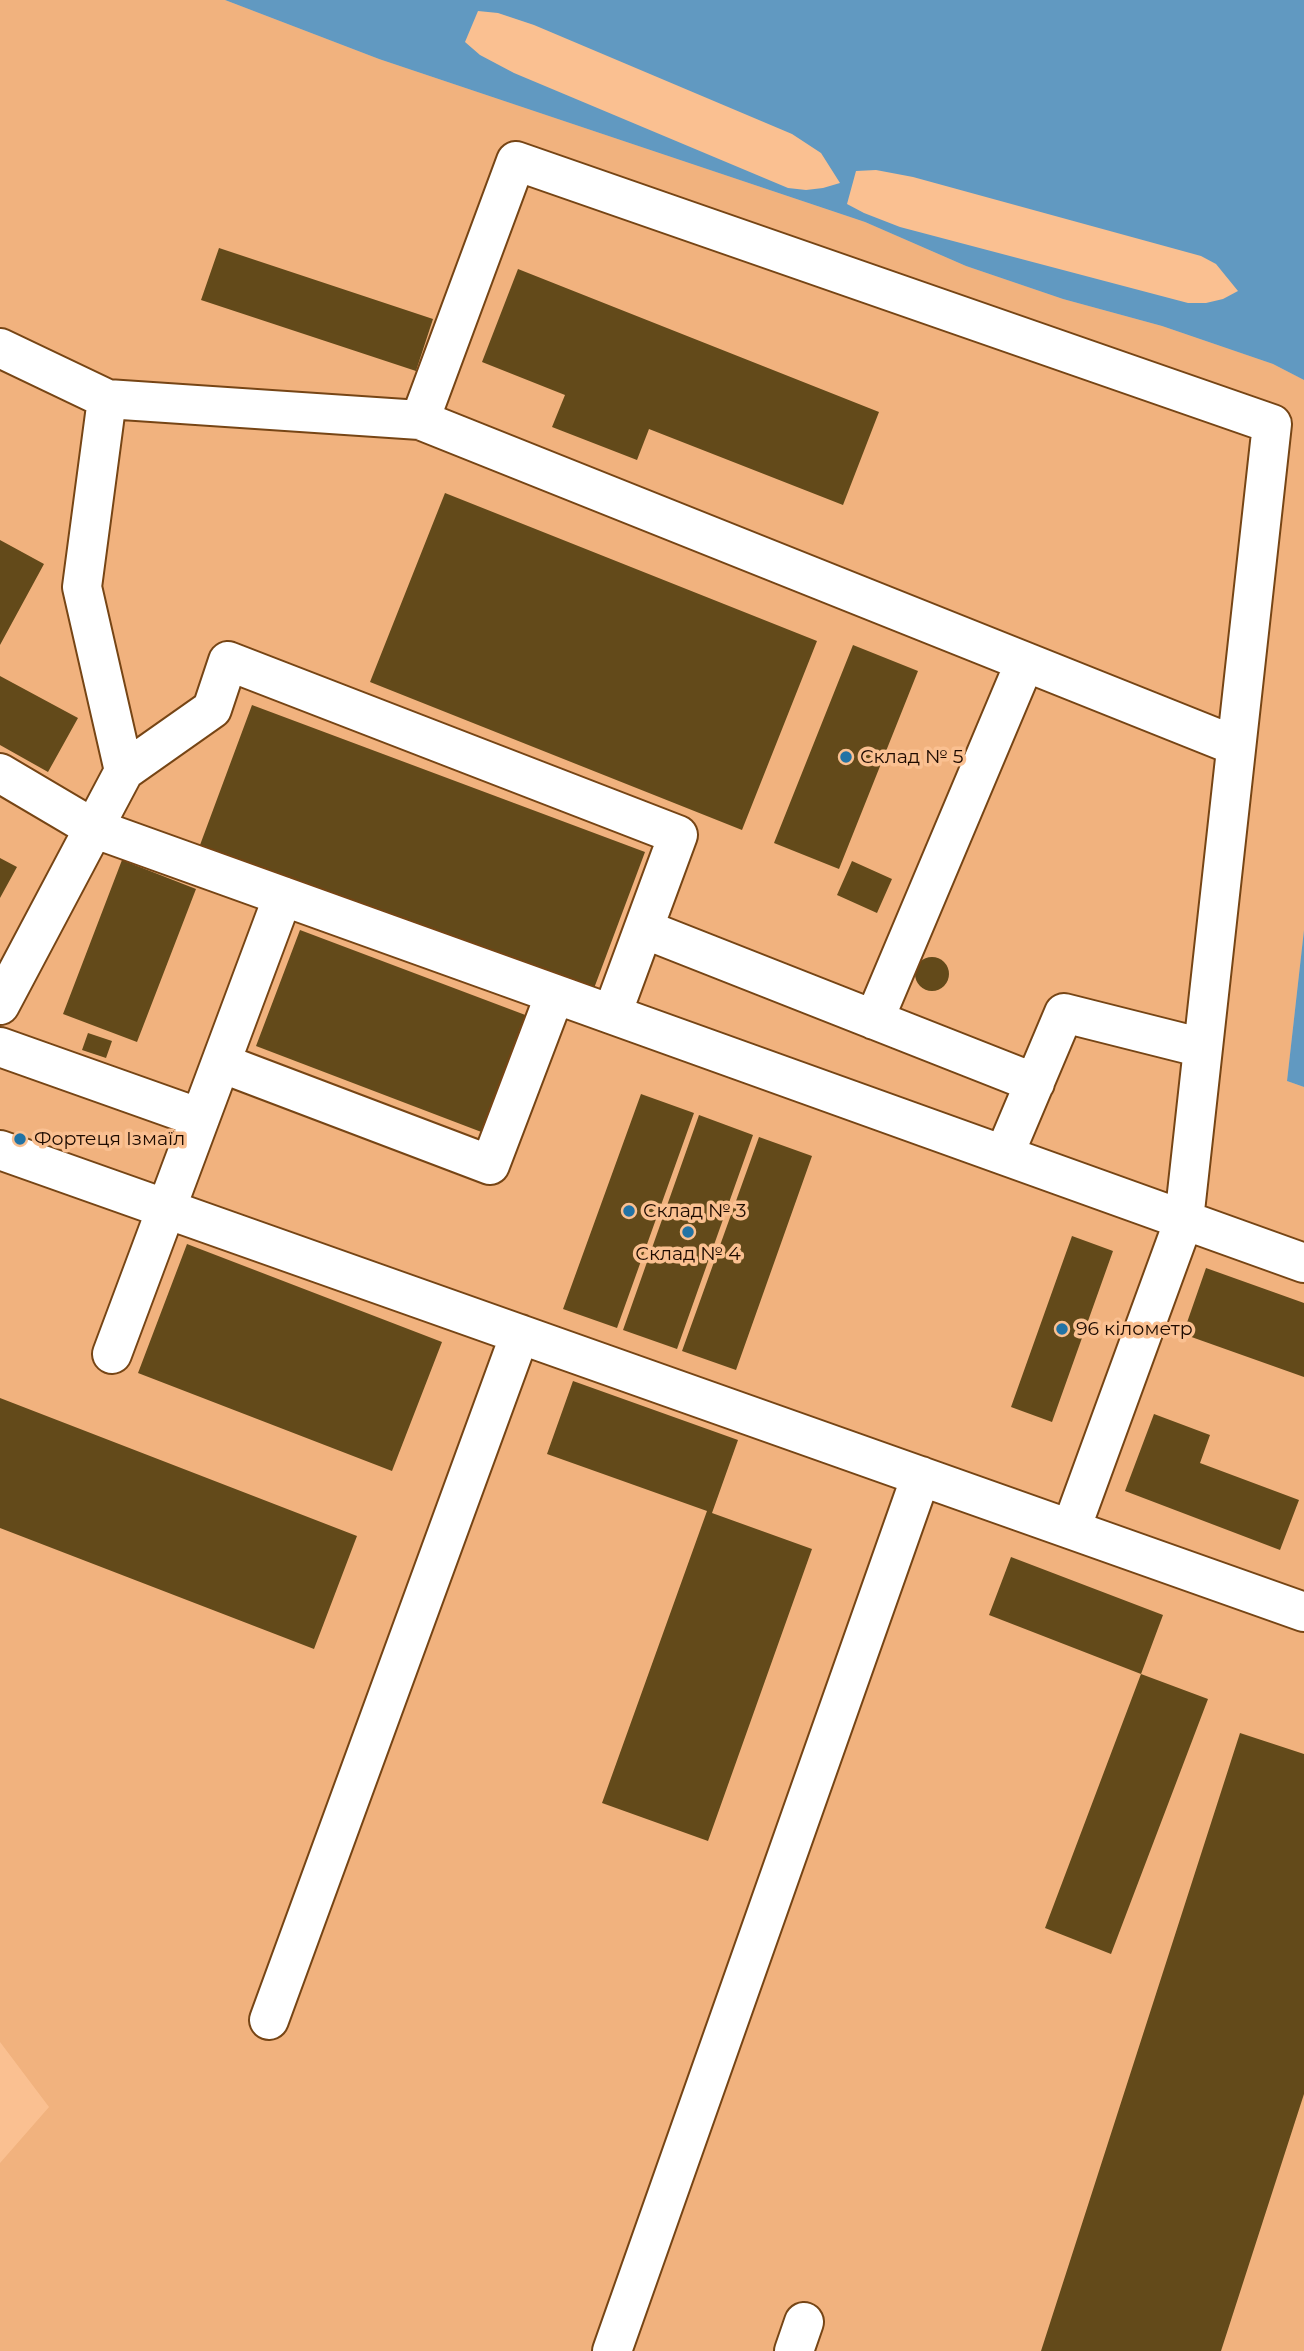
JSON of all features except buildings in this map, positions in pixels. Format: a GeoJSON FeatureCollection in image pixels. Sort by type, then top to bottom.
{"type":"FeatureCollection","features":[{"type":"Feature","properties":{"kind":"street"},"geometry":{"type":"LineString","coordinates":[[420,420],[516,161],[1272,424],[1184,1220],[1071,1529]]}},
{"type":"Feature","properties":{"kind":"street"},"geometry":{"type":"LineString","coordinates":[[0,348],[107,399],[420,420],[1236,746]]}},
{"type":"Feature","properties":{"kind":"street"},"geometry":{"type":"LineString","coordinates":[[107,399],[82,587],[124,771]]}},
{"type":"Feature","properties":{"kind":"street"},"geometry":{"type":"LineString","coordinates":[[0,1004],[124,771],[212,709],[228,661],[678,835],[612,1014]]}},
{"type":"Feature","properties":{"kind":"street"},"geometry":{"type":"LineString","coordinates":[[874,1020],[1025,662]]}},
{"type":"Feature","properties":{"kind":"street"},"geometry":{"type":"LineString","coordinates":[[0,773],[93,828],[1304,1263]]}},
{"type":"Feature","properties":{"kind":"street"},"geometry":{"type":"LineString","coordinates":[[112,1354],[283,896]]}},
{"type":"Feature","properties":{"kind":"street"},"geometry":{"type":"LineString","coordinates":[[643,929],[1035,1083]]}},
{"type":"Feature","properties":{"kind":"street"},"geometry":{"type":"LineString","coordinates":[[221,1063],[490,1165],[555,994]]}},
{"type":"Feature","properties":{"kind":"street"},"geometry":{"type":"LineString","coordinates":[[1004,1155],[1064,1013],[1203,1048]]}},
{"type":"Feature","properties":{"kind":"street"},"geometry":{"type":"LineString","coordinates":[[0,1047],[200,1118]]}},
{"type":"Feature","properties":{"kind":"street"},"geometry":{"type":"LineString","coordinates":[[0,1150],[1304,1612]]}},
{"type":"Feature","properties":{"kind":"street"},"geometry":{"type":"LineString","coordinates":[[269,2020],[520,1334]]}},
{"type":"Feature","properties":{"kind":"street"},"geometry":{"type":"LineString","coordinates":[[612,2351],[921,1476]]}},
{"type":"Feature","properties":{"kind":"shaded area"},"geometry":{"type":"Polygon","coordinates":[[[0,0],[225,0],[379,59],[865,222],[966,266],[1063,299],[1162,326],[1273,364],[1304,380],[1304,930],[1287,1081],[1304,1087],[1304,2351],[0,2351],[0,2163],[49,2107],[0,2042],[0,0]]]}},
{"type":"Feature","properties":{"kind":"water"},"geometry":{"type":"Polygon","coordinates":[[[225,0],[1304,0],[1304,380],[1273,364],[1162,326],[1063,299],[966,266],[865,222],[379,59],[225,0]]]}},
{"type":"Feature","properties":{"kind":"water"},"geometry":{"type":"Polygon","coordinates":[[[1304,930],[1304,1087],[1287,1081],[1304,930]]]}},
{"type":"Feature","properties":{"kind":"pier"},"geometry":{"type":"Polygon","coordinates":[[[478,11],[498,13],[534,25],[792,134],[821,153],[840,183],[806,190],[788,188],[514,73],[480,55],[465,42],[478,11]]]}},
{"type":"Feature","properties":{"kind":"pier"},"geometry":{"type":"Polygon","coordinates":[[[876,170],[913,177],[1201,256],[1216,264],[1238,291],[1223,299],[1188,303],[900,227],[847,204],[856,171],[876,170]]]}},
{"type":"Feature","properties":{"kind":"place","name":"Склад № 5"},"geometry":{"type":"Point","coordinates":[846,757]}},
{"type":"Feature","properties":{"kind":"place","name":"Фортеця Ізмаїл"},"geometry":{"type":"Point","coordinates":[20,1139]}},
{"type":"Feature","properties":{"kind":"place","name":"Склад № 3"},"geometry":{"type":"Point","coordinates":[629,1211]}},
{"type":"Feature","properties":{"kind":"place","name":"Склад № 4"},"geometry":{"type":"Point","coordinates":[688,1232]}},
{"type":"Feature","properties":{"kind":"place","name":"96 кілометр"},"geometry":{"type":"Point","coordinates":[1062,1329]}}]}
